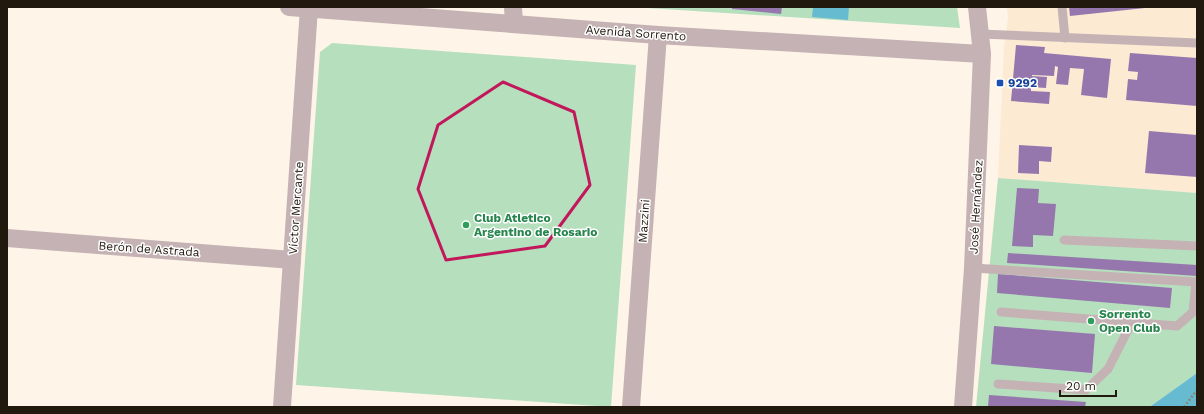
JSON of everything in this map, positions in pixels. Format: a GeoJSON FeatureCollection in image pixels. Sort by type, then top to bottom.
{"type":"FeatureCollection","features":[{"type":"Feature","properties":{"kind":"street","name":"Avenida Sorrento"},"geometry":{"type":"LineString","coordinates":[[290,7],[513,16],[658,35],[982,54]]}},
{"type":"Feature","properties":{"kind":"street","name":"José Hernández"},"geometry":{"type":"LineString","coordinates":[[963,407],[973,268],[982,54],[977,7]]}},
{"type":"Feature","properties":{"kind":"street","name":"Víctor Mercante"},"geometry":{"type":"LineString","coordinates":[[282,407],[309,8]]}},
{"type":"Feature","properties":{"kind":"street","name":"Mazzini"},"geometry":{"type":"LineString","coordinates":[[631,407],[658,35]]}},
{"type":"Feature","properties":{"kind":"street","name":"Berón de Astrada"},"geometry":{"type":"LineString","coordinates":[[7,238],[292,260]]}},
{"type":"Feature","properties":{"kind":"lane"},"geometry":{"type":"LineString","coordinates":[[1062,7],[1065,38]]}},
{"type":"Feature","properties":{"kind":"lane"},"geometry":{"type":"LineString","coordinates":[[980,34],[1197,44]]}},
{"type":"Feature","properties":{"kind":"lane"},"geometry":{"type":"LineString","coordinates":[[1064,240],[1197,246]]}},
{"type":"Feature","properties":{"kind":"lane"},"geometry":{"type":"LineString","coordinates":[[973,268],[1197,282],[1193,312],[1177,326],[1001,312]]}},
{"type":"Feature","properties":{"kind":"lane"},"geometry":{"type":"LineString","coordinates":[[998,384],[1086,390],[1108,369],[1132,322]]}},
{"type":"Feature","properties":{"kind":"path"},"geometry":{"type":"LineString","coordinates":[[1184,407],[1197,390]]}},
{"type":"Feature","properties":{"kind":"highlighted area"},"geometry":{"type":"Polygon","coordinates":[[[503,82],[574,112],[590,185],[545,246],[446,260],[418,189],[438,125],[503,82]]]}},
{"type":"Feature","properties":{"kind":"shaded area"},"geometry":{"type":"Polygon","coordinates":[[[1007,7],[1197,7],[1197,193],[998,178],[1004,47],[1008,18],[1007,7]]]}},
{"type":"Feature","properties":{"kind":"green space"},"geometry":{"type":"Polygon","coordinates":[[[632,7],[957,7],[960,28],[632,7]]]}},
{"type":"Feature","properties":{"kind":"green space","name":"Club Atletico Argentino de Rosario"},"geometry":{"type":"Polygon","coordinates":[[[332,43],[636,65],[611,407],[296,385],[320,52],[332,43]]]}},
{"type":"Feature","properties":{"kind":"green space","name":"Sorrento Open Club"},"geometry":{"type":"Polygon","coordinates":[[[998,178],[1197,193],[1197,373],[1150,407],[976,407],[998,178]]]}},
{"type":"Feature","properties":{"kind":"water"},"geometry":{"type":"Polygon","coordinates":[[[813,7],[849,7],[848,20],[812,17],[813,7]]]}},
{"type":"Feature","properties":{"kind":"water"},"geometry":{"type":"Polygon","coordinates":[[[1197,373],[1197,407],[1150,407],[1151,406],[1197,373]]]}},
{"type":"Feature","properties":{"kind":"building"},"geometry":{"type":"Polygon","coordinates":[[[732,7],[782,7],[781,14],[732,9],[732,7]]]}},
{"type":"Feature","properties":{"kind":"building"},"geometry":{"type":"Polygon","coordinates":[[[1069,7],[1145,7],[1145,8],[1070,16],[1069,7]]]}},
{"type":"Feature","properties":{"kind":"building"},"geometry":{"type":"Polygon","coordinates":[[[1016,45],[1045,47],[1044,53],[1111,59],[1107,98],[1081,95],[1084,69],[1070,68],[1068,85],[1056,84],[1058,67],[1055,66],[1054,76],[1032,75],[1047,77],[1046,88],[1031,87],[1031,91],[1050,92],[1049,104],[1011,101],[1016,45]]]}},
{"type":"Feature","properties":{"kind":"building"},"geometry":{"type":"Polygon","coordinates":[[[1130,53],[1197,58],[1197,106],[1126,100],[1128,79],[1137,80],[1138,72],[1128,71],[1130,53]]]}},
{"type":"Feature","properties":{"kind":"building"},"geometry":{"type":"Polygon","coordinates":[[[1149,131],[1197,135],[1197,177],[1145,173],[1149,131]]]}},
{"type":"Feature","properties":{"kind":"building"},"geometry":{"type":"Polygon","coordinates":[[[1019,145],[1052,147],[1051,162],[1039,161],[1039,174],[1018,173],[1019,145]]]}},
{"type":"Feature","properties":{"kind":"building"},"geometry":{"type":"Polygon","coordinates":[[[1017,188],[1039,189],[1038,203],[1056,204],[1053,236],[1033,235],[1033,247],[1012,246],[1017,188]]]}},
{"type":"Feature","properties":{"kind":"building"},"geometry":{"type":"Polygon","coordinates":[[[1008,253],[1197,265],[1197,276],[1007,263],[1008,253]]]}},
{"type":"Feature","properties":{"kind":"building"},"geometry":{"type":"Polygon","coordinates":[[[998,274],[1172,288],[1170,308],[997,293],[998,274]]]}},
{"type":"Feature","properties":{"kind":"building"},"geometry":{"type":"Polygon","coordinates":[[[994,326],[1095,334],[1092,373],[991,364],[994,326]]]}},
{"type":"Feature","properties":{"kind":"building"},"geometry":{"type":"Polygon","coordinates":[[[989,395],[1086,402],[1085,407],[988,407],[989,395]]]}},
{"type":"Feature","properties":{"kind":"place","name":"9292"},"geometry":{"type":"Point","coordinates":[1000,83]}},
{"type":"Feature","properties":{"kind":"place","name":"Club Atletico Argentino de Rosario"},"geometry":{"type":"Point","coordinates":[466,225]}},
{"type":"Feature","properties":{"kind":"place","name":"Sorrento Open Club"},"geometry":{"type":"Point","coordinates":[1091,321]}}]}
